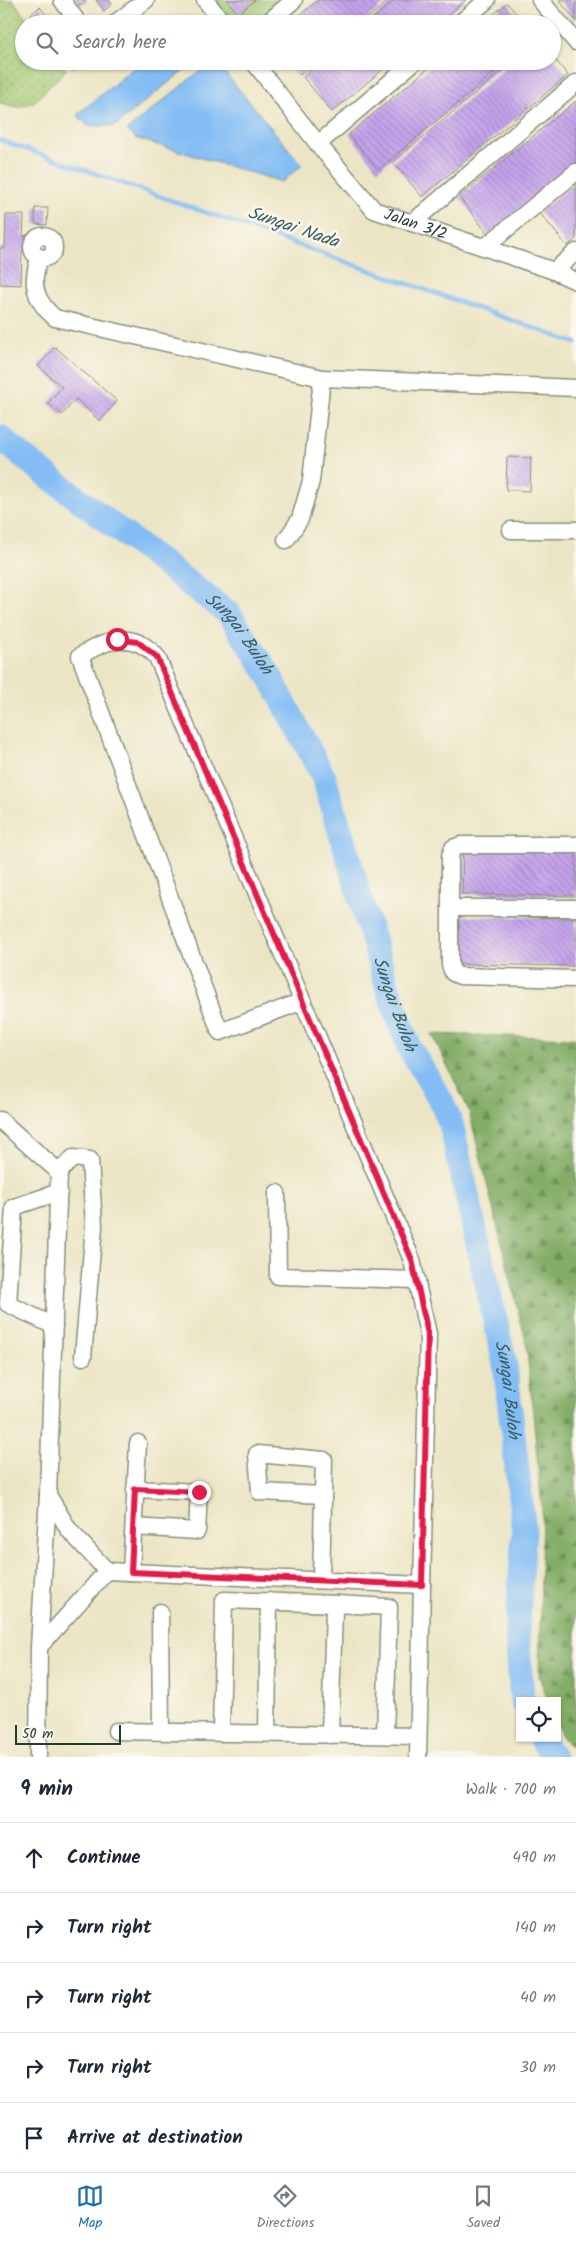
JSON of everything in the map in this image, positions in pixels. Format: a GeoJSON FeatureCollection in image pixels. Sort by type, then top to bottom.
{"type":"FeatureCollection","features":[{"type":"Feature","properties":{"kind":"street"},"geometry":{"type":"LineString","coordinates":[[62,0],[73,15]]}},
{"type":"Feature","properties":{"kind":"street"},"geometry":{"type":"LineString","coordinates":[[126,15],[146,0]]}},
{"type":"Feature","properties":{"kind":"street"},"geometry":{"type":"LineString","coordinates":[[206,0],[217,15]]}},
{"type":"Feature","properties":{"kind":"street"},"geometry":{"type":"LineString","coordinates":[[276,15],[294,0]]}},
{"type":"Feature","properties":{"kind":"street"},"geometry":{"type":"LineString","coordinates":[[470,15],[487,0]]}},
{"type":"Feature","properties":{"kind":"street"},"geometry":{"type":"LineString","coordinates":[[540,0],[553,15]]}},
{"type":"Feature","properties":{"kind":"street"},"geometry":{"type":"LineString","coordinates":[[561,24],[576,42]]}},
{"type":"Feature","properties":{"kind":"street","name":"Jalan 3/2"},"geometry":{"type":"LineString","coordinates":[[260,70],[318,144],[374,210],[554,271],[576,281]]}},
{"type":"Feature","properties":{"kind":"street"},"geometry":{"type":"LineString","coordinates":[[318,144],[404,70]]}},
{"type":"Feature","properties":{"kind":"street"},"geometry":{"type":"LineString","coordinates":[[412,223],[576,83]]}},
{"type":"Feature","properties":{"kind":"street"},"geometry":{"type":"LineString","coordinates":[[485,247],[576,172]]}},
{"type":"Feature","properties":{"kind":"street"},"geometry":{"type":"LineString","coordinates":[[554,271],[576,252]]}},
{"type":"Feature","properties":{"kind":"street"},"geometry":{"type":"LineString","coordinates":[[40,257],[34,271],[34,288],[48,313],[55,318],[322,378],[576,388]]}},
{"type":"Feature","properties":{"kind":"street"},"geometry":{"type":"LineString","coordinates":[[286,540],[300,519],[311,481],[322,378]]}},
{"type":"Feature","properties":{"kind":"street"},"geometry":{"type":"LineString","coordinates":[[511,530],[576,530]]}},
{"type":"Feature","properties":{"kind":"street"},"geometry":{"type":"LineString","coordinates":[[303,1001],[220,1032],[80,656],[90,649],[117,639],[131,640],[146,646],[157,657],[303,1001],[412,1260],[428,1334],[418,1757]]}},
{"type":"Feature","properties":{"kind":"street"},"geometry":{"type":"LineString","coordinates":[[576,845],[457,846],[450,856],[450,965],[453,973],[456,975],[576,979]]}},
{"type":"Feature","properties":{"kind":"street"},"geometry":{"type":"LineString","coordinates":[[451,908],[576,908]]}},
{"type":"Feature","properties":{"kind":"street"},"geometry":{"type":"LineString","coordinates":[[0,1120],[59,1172]]}},
{"type":"Feature","properties":{"kind":"street"},"geometry":{"type":"LineString","coordinates":[[38,1757],[39,1647],[48,1495],[59,1172],[73,1158],[90,1160],[94,1226],[83,1357]]}},
{"type":"Feature","properties":{"kind":"street"},"geometry":{"type":"LineString","coordinates":[[54,1326],[8,1304],[14,1207],[59,1192]]}},
{"type":"Feature","properties":{"kind":"street"},"geometry":{"type":"LineString","coordinates":[[277,1192],[278,1276],[417,1280]]}},
{"type":"Feature","properties":{"kind":"street"},"geometry":{"type":"LineString","coordinates":[[131,1572],[138,1443]]}},
{"type":"Feature","properties":{"kind":"street"},"geometry":{"type":"LineString","coordinates":[[134,1527],[197,1531],[199,1492],[135,1489]]}},
{"type":"Feature","properties":{"kind":"street"},"geometry":{"type":"LineString","coordinates":[[48,1495],[69,1530],[107,1571],[422,1585]]}},
{"type":"Feature","properties":{"kind":"street"},"geometry":{"type":"LineString","coordinates":[[321,1580],[323,1495]]}},
{"type":"Feature","properties":{"kind":"street"},"geometry":{"type":"LineString","coordinates":[[39,1647],[107,1571]]}},
{"type":"Feature","properties":{"kind":"street"},"geometry":{"type":"LineString","coordinates":[[221,1733],[224,1600],[389,1607],[385,1736]]}},
{"type":"Feature","properties":{"kind":"street"},"geometry":{"type":"LineString","coordinates":[[267,1733],[269,1602]]}},
{"type":"Feature","properties":{"kind":"street"},"geometry":{"type":"LineString","coordinates":[[330,1734],[334,1611],[338,1604]]}},
{"type":"Feature","properties":{"kind":"street"},"geometry":{"type":"LineString","coordinates":[[160,1612],[161,1731]]}},
{"type":"Feature","properties":{"kind":"street"},"geometry":{"type":"LineString","coordinates":[[116,1731],[418,1736]]}},
{"type":"Feature","properties":{"kind":"green space"},"geometry":{"type":"Polygon","coordinates":[[[0,0],[13,0],[24,15],[15,15],[15,70],[66,70],[34,102],[18,107],[0,103],[0,0]]]}},
{"type":"Feature","properties":{"kind":"green space"},"geometry":{"type":"Polygon","coordinates":[[[215,0],[283,0],[265,15],[228,15],[215,0]]]}},
{"type":"Feature","properties":{"kind":"green space"},"geometry":{"type":"Polygon","coordinates":[[[432,1034],[576,1038],[576,1752],[561,1734],[561,1697],[547,1697],[539,1676],[542,1508],[526,1342],[469,1111],[432,1034]]]}},
{"type":"Feature","properties":{"kind":"water"},"geometry":{"type":"Polygon","coordinates":[[[131,70],[184,70],[115,126],[88,126],[77,115],[131,70]]]}},
{"type":"Feature","properties":{"kind":"water"},"geometry":{"type":"Polygon","coordinates":[[[201,70],[223,70],[302,165],[282,182],[135,138],[127,130],[201,70]]]}},
{"type":"Feature","properties":{"kind":"building"},"geometry":{"type":"Polygon","coordinates":[[[76,0],[87,0],[80,5],[76,0]]]}},
{"type":"Feature","properties":{"kind":"building"},"geometry":{"type":"Polygon","coordinates":[[[96,0],[109,0],[112,4],[104,11],[96,0]]]}},
{"type":"Feature","properties":{"kind":"building"},"geometry":{"type":"Polygon","coordinates":[[[227,0],[255,0],[238,14],[227,0]]]}},
{"type":"Feature","properties":{"kind":"building"},"geometry":{"type":"Polygon","coordinates":[[[318,0],[389,0],[372,15],[300,15],[318,0]]]}},
{"type":"Feature","properties":{"kind":"building"},"geometry":{"type":"Polygon","coordinates":[[[395,0],[466,0],[448,15],[377,15],[395,0]]]}},
{"type":"Feature","properties":{"kind":"building"},"geometry":{"type":"Polygon","coordinates":[[[559,0],[576,0],[576,21],[559,0]]]}},
{"type":"Feature","properties":{"kind":"building"},"geometry":{"type":"Polygon","coordinates":[[[507,3],[517,15],[493,15],[507,3]]]}},
{"type":"Feature","properties":{"kind":"building"},"geometry":{"type":"Polygon","coordinates":[[[40,7],[46,15],[32,15],[40,7]]]}},
{"type":"Feature","properties":{"kind":"building"},"geometry":{"type":"Polygon","coordinates":[[[561,67],[568,75],[422,197],[393,162],[503,70],[561,70],[561,67]]]}},
{"type":"Feature","properties":{"kind":"building"},"geometry":{"type":"Polygon","coordinates":[[[296,70],[306,70],[300,75],[296,70]]]}},
{"type":"Feature","properties":{"kind":"building"},"geometry":{"type":"Polygon","coordinates":[[[311,70],[382,70],[332,112],[303,77],[311,70]]]}},
{"type":"Feature","properties":{"kind":"building"},"geometry":{"type":"Polygon","coordinates":[[[426,70],[497,70],[378,170],[349,134],[426,70]]]}},
{"type":"Feature","properties":{"kind":"building"},"geometry":{"type":"Polygon","coordinates":[[[576,101],[576,163],[489,235],[459,197],[576,101]]]}},
{"type":"Feature","properties":{"kind":"building"},"geometry":{"type":"Polygon","coordinates":[[[576,182],[576,239],[567,246],[539,212],[576,182]]]}},
{"type":"Feature","properties":{"kind":"building"},"geometry":{"type":"Polygon","coordinates":[[[35,208],[48,208],[47,225],[35,224],[35,208]]]}},
{"type":"Feature","properties":{"kind":"building"},"geometry":{"type":"Polygon","coordinates":[[[6,215],[24,215],[23,236],[30,236],[30,252],[22,251],[21,285],[0,284],[0,248],[5,248],[6,215]]]}},
{"type":"Feature","properties":{"kind":"building"},"geometry":{"type":"Polygon","coordinates":[[[55,347],[117,401],[100,421],[76,399],[62,415],[48,403],[62,387],[38,366],[55,347]]]}},
{"type":"Feature","properties":{"kind":"building"},"geometry":{"type":"Polygon","coordinates":[[[507,457],[531,458],[530,491],[506,490],[507,457]]]}},
{"type":"Feature","properties":{"kind":"building"},"geometry":{"type":"Polygon","coordinates":[[[463,847],[576,848],[576,896],[462,894],[463,847]]]}},
{"type":"Feature","properties":{"kind":"building"},"geometry":{"type":"Polygon","coordinates":[[[458,916],[576,918],[576,966],[457,964],[458,916]]]}},
{"type":"Feature","properties":{"kind":"waterway","name":"Sungai Nada"},"geometry":{"type":"LineString","coordinates":[[0,140],[576,343]]}},
{"type":"Feature","properties":{"kind":"waterway","name":"Sungai Buloh"},"geometry":{"type":"LineString","coordinates":[[0,437],[26,459],[229,614],[268,673],[324,778],[387,986],[409,1047],[441,1101],[451,1124],[505,1364],[524,1531],[517,1632],[522,1697]]}},
{"type":"Feature","properties":{"kind":"waterway","name":"Sungai Buloh"},"geometry":{"type":"LineString","coordinates":[[544,1742],[553,1757]]}},
{"type":"Feature","properties":{"kind":"route"},"geometry":{"type":"LineString","coordinates":[[117,639],[138,642],[146,646],[157,657],[412,1260],[428,1334],[422,1585],[131,1572],[135,1489],[199,1492]]}}]}
